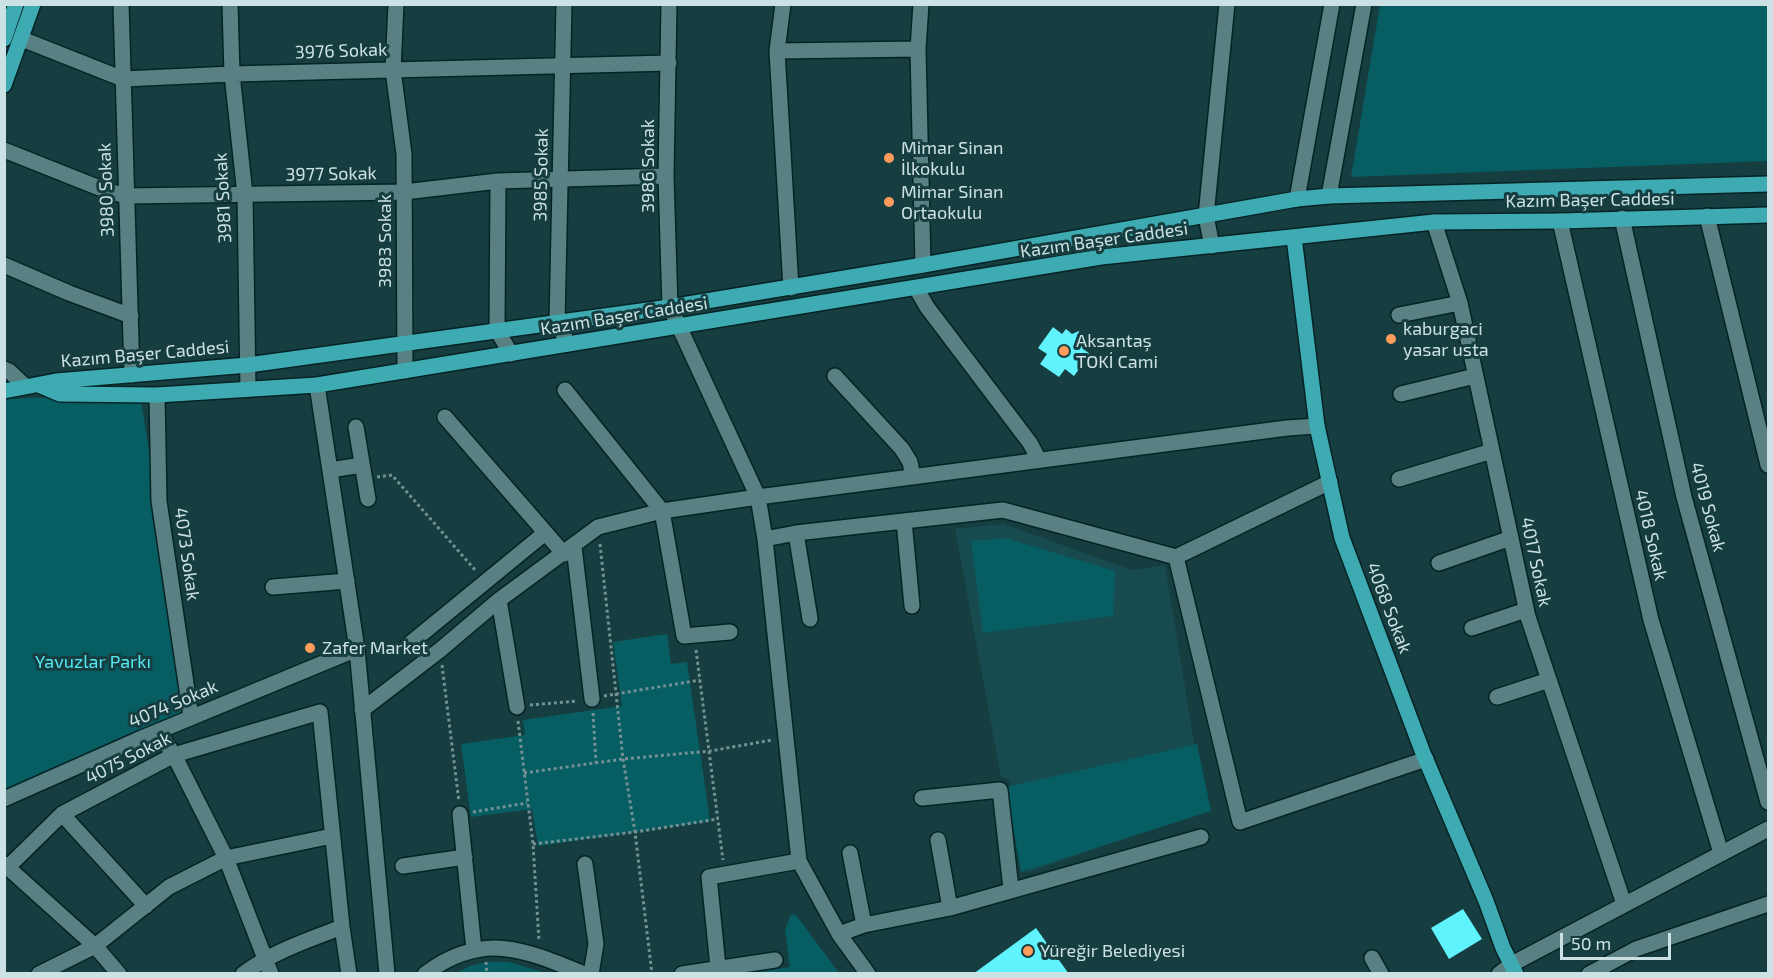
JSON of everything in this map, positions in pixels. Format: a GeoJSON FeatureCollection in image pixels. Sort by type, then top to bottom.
{"type":"FeatureCollection","features":[{"type":"Feature","properties":{"kind":"main road"},"geometry":{"type":"LineString","coordinates":[[4,39],[16,4]]}},
{"type":"Feature","properties":{"kind":"main road"},"geometry":{"type":"LineString","coordinates":[[4,85],[33,4]]}},
{"type":"Feature","properties":{"kind":"main road","name":"Kazım Başer Caddesi"},"geometry":{"type":"LineString","coordinates":[[4,391],[56,381],[248,365],[670,307],[791,288],[1297,199],[1329,196],[1768,184]]}},
{"type":"Feature","properties":{"kind":"main road","name":"Kazım Başer Caddesi"},"geometry":{"type":"LineString","coordinates":[[32,385],[60,394],[157,395],[317,385],[1101,257],[1434,222],[1560,222],[1622,218],[1768,215]]}},
{"type":"Feature","properties":{"kind":"main road","name":"4068 Sokak"},"geometry":{"type":"LineString","coordinates":[[1293,237],[1317,426],[1342,538],[1426,759],[1486,901],[1503,948],[1514,969]]}},
{"type":"Feature","properties":{"kind":"street","name":"3980 Sokak"},"geometry":{"type":"LineString","coordinates":[[121,4],[132,375]]}},
{"type":"Feature","properties":{"kind":"street","name":"3981 Sokak"},"geometry":{"type":"LineString","coordinates":[[230,4],[232,74],[244,195],[248,389]]}},
{"type":"Feature","properties":{"kind":"street","name":"3983 Sokak"},"geometry":{"type":"LineString","coordinates":[[396,4],[393,70],[404,154],[405,371]]}},
{"type":"Feature","properties":{"kind":"street","name":"3985 Sokak"},"geometry":{"type":"LineString","coordinates":[[564,4],[557,322],[568,344]]}},
{"type":"Feature","properties":{"kind":"street","name":"3986 Sokak"},"geometry":{"type":"LineString","coordinates":[[669,4],[666,176],[670,307],[758,497],[765,538],[800,861]]}},
{"type":"Feature","properties":{"kind":"street"},"geometry":{"type":"LineString","coordinates":[[921,4],[918,49],[923,265]]}},
{"type":"Feature","properties":{"kind":"street"},"geometry":{"type":"LineString","coordinates":[[1212,246],[1206,216],[1227,4]]}},
{"type":"Feature","properties":{"kind":"street"},"geometry":{"type":"LineString","coordinates":[[1297,199],[1332,4]]}},
{"type":"Feature","properties":{"kind":"street"},"geometry":{"type":"LineString","coordinates":[[1329,196],[1364,4]]}},
{"type":"Feature","properties":{"kind":"street"},"geometry":{"type":"LineString","coordinates":[[782,5],[777,51],[791,288]]}},
{"type":"Feature","properties":{"kind":"street","name":"3976 Sokak"},"geometry":{"type":"LineString","coordinates":[[22,39],[123,79],[232,74],[669,63]]}},
{"type":"Feature","properties":{"kind":"street"},"geometry":{"type":"LineString","coordinates":[[777,51],[918,49]]}},
{"type":"Feature","properties":{"kind":"street","name":"3977 Sokak"},"geometry":{"type":"LineString","coordinates":[[4,150],[102,189],[126,196],[404,192],[498,182],[666,176]]}},
{"type":"Feature","properties":{"kind":"street"},"geometry":{"type":"LineString","coordinates":[[498,182],[497,330],[511,354]]}},
{"type":"Feature","properties":{"kind":"street"},"geometry":{"type":"LineString","coordinates":[[1707,216],[1768,465]]}},
{"type":"Feature","properties":{"kind":"street","name":"4019 Sokak"},"geometry":{"type":"LineString","coordinates":[[1622,218],[1684,497],[1768,802]]}},
{"type":"Feature","properties":{"kind":"street","name":"4017 Sokak"},"geometry":{"type":"LineString","coordinates":[[1434,222],[1460,303],[1526,610],[1624,904]]}},
{"type":"Feature","properties":{"kind":"street","name":"4018 Sokak"},"geometry":{"type":"LineString","coordinates":[[1560,222],[1651,620],[1721,853]]}},
{"type":"Feature","properties":{"kind":"street"},"geometry":{"type":"LineString","coordinates":[[4,265],[131,316]]}},
{"type":"Feature","properties":{"kind":"street"},"geometry":{"type":"LineString","coordinates":[[916,288],[927,307],[1030,443],[1039,460]]}},
{"type":"Feature","properties":{"kind":"street"},"geometry":{"type":"LineString","coordinates":[[1399,315],[1460,303]]}},
{"type":"Feature","properties":{"kind":"street"},"geometry":{"type":"LineString","coordinates":[[4,369],[32,385]]}},
{"type":"Feature","properties":{"kind":"street"},"geometry":{"type":"LineString","coordinates":[[835,376],[902,449],[910,462],[913,477]]}},
{"type":"Feature","properties":{"kind":"street"},"geometry":{"type":"LineString","coordinates":[[1401,394],[1475,376]]}},
{"type":"Feature","properties":{"kind":"street"},"geometry":{"type":"LineString","coordinates":[[317,385],[357,648],[387,974]]}},
{"type":"Feature","properties":{"kind":"street"},"geometry":{"type":"LineString","coordinates":[[565,390],[662,512],[684,636],[730,632]]}},
{"type":"Feature","properties":{"kind":"street","name":"4073 Sokak"},"geometry":{"type":"LineString","coordinates":[[157,395],[159,501],[191,717]]}},
{"type":"Feature","properties":{"kind":"street"},"geometry":{"type":"LineString","coordinates":[[445,417],[545,532],[569,550],[592,699]]}},
{"type":"Feature","properties":{"kind":"street"},"geometry":{"type":"LineString","coordinates":[[362,710],[440,650],[499,600],[598,527],[662,512],[758,497],[1317,426]]}},
{"type":"Feature","properties":{"kind":"street"},"geometry":{"type":"LineString","coordinates":[[356,427],[368,500]]}},
{"type":"Feature","properties":{"kind":"street"},"geometry":{"type":"LineString","coordinates":[[1398,479],[1492,451]]}},
{"type":"Feature","properties":{"kind":"street"},"geometry":{"type":"LineString","coordinates":[[330,470],[363,472]]}},
{"type":"Feature","properties":{"kind":"street"},"geometry":{"type":"LineString","coordinates":[[765,538],[1003,510],[1176,557],[1330,482]]}},
{"type":"Feature","properties":{"kind":"street"},"geometry":{"type":"LineString","coordinates":[[904,521],[912,606]]}},
{"type":"Feature","properties":{"kind":"street"},"geometry":{"type":"LineString","coordinates":[[407,646],[545,532]]}},
{"type":"Feature","properties":{"kind":"street"},"geometry":{"type":"LineString","coordinates":[[796,533],[810,619]]}},
{"type":"Feature","properties":{"kind":"street"},"geometry":{"type":"LineString","coordinates":[[1439,563],[1511,538]]}},
{"type":"Feature","properties":{"kind":"street"},"geometry":{"type":"LineString","coordinates":[[1176,557],[1240,822],[1426,759]]}},
{"type":"Feature","properties":{"kind":"street"},"geometry":{"type":"LineString","coordinates":[[273,587],[347,581]]}},
{"type":"Feature","properties":{"kind":"street"},"geometry":{"type":"LineString","coordinates":[[499,600],[517,707]]}},
{"type":"Feature","properties":{"kind":"street"},"geometry":{"type":"LineString","coordinates":[[1472,628],[1526,610]]}},
{"type":"Feature","properties":{"kind":"street","name":"4074 Sokak"},"geometry":{"type":"LineString","coordinates":[[4,799],[158,731],[357,648]]}},
{"type":"Feature","properties":{"kind":"street"},"geometry":{"type":"LineString","coordinates":[[1497,697],[1549,680]]}},
{"type":"Feature","properties":{"kind":"street","name":"4075 Sokak"},"geometry":{"type":"LineString","coordinates":[[7,865],[62,814],[174,755],[320,712],[333,836]]}},
{"type":"Feature","properties":{"kind":"street"},"geometry":{"type":"LineString","coordinates":[[158,731],[174,755],[226,858],[268,967]]}},
{"type":"Feature","properties":{"kind":"street"},"geometry":{"type":"LineString","coordinates":[[922,798],[1000,790],[1011,889]]}},
{"type":"Feature","properties":{"kind":"street"},"geometry":{"type":"LineString","coordinates":[[62,814],[146,906]]}},
{"type":"Feature","properties":{"kind":"street"},"geometry":{"type":"LineString","coordinates":[[460,814],[474,950]]}},
{"type":"Feature","properties":{"kind":"street"},"geometry":{"type":"LineString","coordinates":[[1498,974],[1514,969],[1624,904],[1768,829]]}},
{"type":"Feature","properties":{"kind":"street"},"geometry":{"type":"LineString","coordinates":[[39,974],[95,946],[170,887],[226,858],[333,836],[349,974]]}},
{"type":"Feature","properties":{"kind":"street"},"geometry":{"type":"LineString","coordinates":[[839,934],[864,925],[950,908],[1201,837]]}},
{"type":"Feature","properties":{"kind":"street"},"geometry":{"type":"LineString","coordinates":[[938,840],[950,908]]}},
{"type":"Feature","properties":{"kind":"street"},"geometry":{"type":"LineString","coordinates":[[850,853],[864,925]]}},
{"type":"Feature","properties":{"kind":"street"},"geometry":{"type":"LineString","coordinates":[[403,866],[465,857]]}},
{"type":"Feature","properties":{"kind":"street"},"geometry":{"type":"LineString","coordinates":[[718,967],[709,877],[800,861],[839,934],[868,974]]}},
{"type":"Feature","properties":{"kind":"street"},"geometry":{"type":"LineString","coordinates":[[585,864],[596,944],[591,974]]}},
{"type":"Feature","properties":{"kind":"street"},"geometry":{"type":"LineString","coordinates":[[7,865],[95,946],[118,974]]}},
{"type":"Feature","properties":{"kind":"street"},"geometry":{"type":"LineString","coordinates":[[1589,974],[1636,949],[1768,904]]}},
{"type":"Feature","properties":{"kind":"street"},"geometry":{"type":"LineString","coordinates":[[243,974],[268,967],[301,943],[342,927]]}},
{"type":"Feature","properties":{"kind":"street"},"geometry":{"type":"LineString","coordinates":[[425,974],[454,956],[474,950],[503,948],[539,955],[584,974]]}},
{"type":"Feature","properties":{"kind":"street"},"geometry":{"type":"LineString","coordinates":[[1372,958],[1381,974]]}},
{"type":"Feature","properties":{"kind":"street"},"geometry":{"type":"LineString","coordinates":[[682,974],[775,960]]}},
{"type":"Feature","properties":{"kind":"path"},"geometry":{"type":"LineString","coordinates":[[363,472],[392,475],[486,582]]}},
{"type":"Feature","properties":{"kind":"path"},"geometry":{"type":"LineString","coordinates":[[598,527],[623,759],[635,832],[652,974]]}},
{"type":"Feature","properties":{"kind":"path"},"geometry":{"type":"LineString","coordinates":[[693,635],[725,874]]}},
{"type":"Feature","properties":{"kind":"path"},"geometry":{"type":"LineString","coordinates":[[440,650],[460,814],[527,802]]}},
{"type":"Feature","properties":{"kind":"path"},"geometry":{"type":"LineString","coordinates":[[539,955],[533,844],[517,707],[592,699],[615,692],[700,680]]}},
{"type":"Feature","properties":{"kind":"path"},"geometry":{"type":"LineString","coordinates":[[592,699],[596,763]]}},
{"type":"Feature","properties":{"kind":"path"},"geometry":{"type":"LineString","coordinates":[[524,774],[623,759],[710,751],[786,738]]}},
{"type":"Feature","properties":{"kind":"path"},"geometry":{"type":"LineString","coordinates":[[533,844],[718,819]]}},
{"type":"Feature","properties":{"kind":"shaded area"},"geometry":{"type":"Polygon","coordinates":[[[1004,524],[1132,570],[1165,565],[1205,809],[1027,873],[1009,779],[1001,777],[955,529],[1004,524]]]}},
{"type":"Feature","properties":{"kind":"green space"},"geometry":{"type":"Polygon","coordinates":[[[1380,5],[1768,5],[1768,161],[1351,177],[1380,5]]]}},
{"type":"Feature","properties":{"kind":"green space","name":"Yavuzlar Parkı"},"geometry":{"type":"Polygon","coordinates":[[[140,394],[191,717],[4,799],[4,399],[140,394]]]}},
{"type":"Feature","properties":{"kind":"green space"},"geometry":{"type":"Polygon","coordinates":[[[1006,538],[1115,571],[1113,616],[983,633],[971,541],[1006,538]]]}},
{"type":"Feature","properties":{"kind":"green space"},"geometry":{"type":"Polygon","coordinates":[[[667,634],[671,664],[687,662],[710,821],[538,846],[532,809],[471,817],[461,744],[525,735],[523,720],[622,706],[613,642],[667,634]]]}},
{"type":"Feature","properties":{"kind":"green space"},"geometry":{"type":"Polygon","coordinates":[[[1197,744],[1211,811],[1021,872],[1006,787],[1197,744]]]}},
{"type":"Feature","properties":{"kind":"green space"},"geometry":{"type":"Polygon","coordinates":[[[791,914],[796,915],[839,973],[753,973],[790,967],[785,930],[791,914]]]}},
{"type":"Feature","properties":{"kind":"green space"},"geometry":{"type":"Polygon","coordinates":[[[487,962],[508,962],[546,973],[457,973],[470,966],[487,962]]]}},
{"type":"Feature","properties":{"kind":"building","name":"Aksantaş TOKİ Cami"},"geometry":{"type":"Polygon","coordinates":[[[1053,327],[1062,334],[1066,329],[1072,334],[1079,331],[1079,338],[1086,342],[1082,348],[1090,354],[1074,376],[1065,369],[1059,377],[1040,364],[1047,354],[1038,348],[1053,327]]]}},
{"type":"Feature","properties":{"kind":"building"},"geometry":{"type":"Polygon","coordinates":[[[1463,909],[1482,939],[1449,959],[1431,928],[1463,909]]]}},
{"type":"Feature","properties":{"kind":"building","name":"Yüreğir Belediyesi"},"geometry":{"type":"Polygon","coordinates":[[[1036,928],[1069,974],[973,974],[1036,928]]]}},
{"type":"Feature","properties":{"kind":"place","name":"Mimar Sinan İlkokulu"},"geometry":{"type":"Point","coordinates":[889,158]}},
{"type":"Feature","properties":{"kind":"place","name":"Mimar Sinan Ortaokulu"},"geometry":{"type":"Point","coordinates":[889,202]}},
{"type":"Feature","properties":{"kind":"place","name":"kaburgaci yasar usta"},"geometry":{"type":"Point","coordinates":[1391,339]}},
{"type":"Feature","properties":{"kind":"place","name":"Aksantaş TOKİ Cami"},"geometry":{"type":"Point","coordinates":[1064,351]}},
{"type":"Feature","properties":{"kind":"place","name":"Zafer Market"},"geometry":{"type":"Point","coordinates":[310,648]}},
{"type":"Feature","properties":{"kind":"place","name":"Yüreğir Belediyesi"},"geometry":{"type":"Point","coordinates":[1028,951]}}]}
